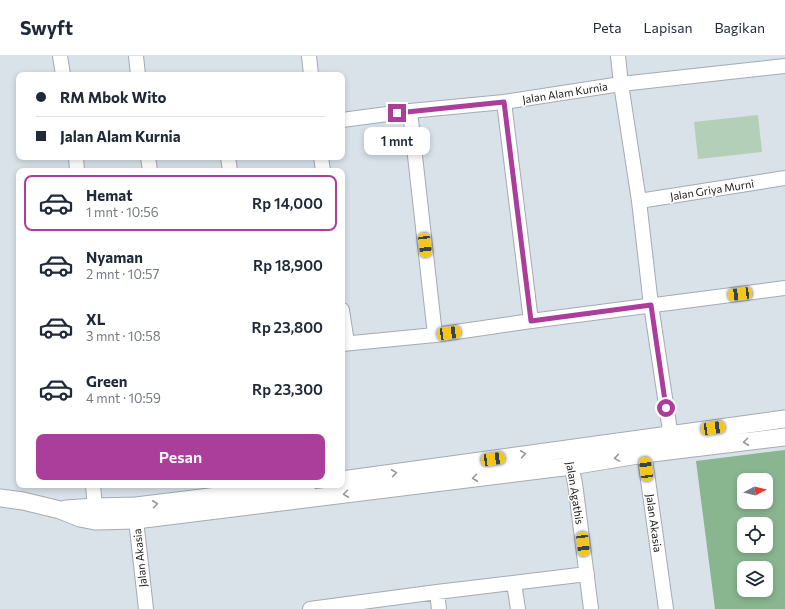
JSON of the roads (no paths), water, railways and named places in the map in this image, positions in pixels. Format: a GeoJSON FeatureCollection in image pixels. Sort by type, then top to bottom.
{"type":"FeatureCollection","features":[{"type":"Feature","properties":{"kind":"street"},"geometry":{"type":"LineString","coordinates":[[60,56],[63,72]]}},
{"type":"Feature","properties":{"kind":"street"},"geometry":{"type":"LineString","coordinates":[[136,56],[138,72]]}},
{"type":"Feature","properties":{"kind":"street"},"geometry":{"type":"LineString","coordinates":[[309,56],[311,72]]}},
{"type":"Feature","properties":{"kind":"street"},"geometry":{"type":"LineString","coordinates":[[618,56],[639,201],[651,305],[672,442]]}},
{"type":"Feature","properties":{"kind":"street","name":"Jalan Alam Kurnia"},"geometry":{"type":"LineString","coordinates":[[345,120],[410,111],[504,102],[621,84],[785,66]]}},
{"type":"Feature","properties":{"kind":"street"},"geometry":{"type":"LineString","coordinates":[[504,102],[531,321]]}},
{"type":"Feature","properties":{"kind":"street"},"geometry":{"type":"LineString","coordinates":[[410,111],[435,335]]}},
{"type":"Feature","properties":{"kind":"street","name":"Jalan Griya Murni"},"geometry":{"type":"LineString","coordinates":[[639,201],[785,178]]}},
{"type":"Feature","properties":{"kind":"street"},"geometry":{"type":"LineString","coordinates":[[345,343],[435,335],[785,288]]}},
{"type":"Feature","properties":{"kind":"street"},"geometry":{"type":"LineString","coordinates":[[345,480],[569,448],[643,446],[672,442],[785,418]]}},
{"type":"Feature","properties":{"kind":"street"},"geometry":{"type":"LineString","coordinates":[[672,442],[785,437]]}},
{"type":"Feature","properties":{"kind":"street"},"geometry":{"type":"LineString","coordinates":[[0,498],[23,501],[60,510],[80,518],[95,514],[136,513],[571,466],[643,446]]}},
{"type":"Feature","properties":{"kind":"street","name":"Jalan Akasia"},"geometry":{"type":"LineString","coordinates":[[643,446],[666,609]]}},
{"type":"Feature","properties":{"kind":"street","name":"Jalan Agathis"},"geometry":{"type":"LineString","coordinates":[[569,448],[575,483],[591,609]]}},
{"type":"Feature","properties":{"kind":"street"},"geometry":{"type":"LineString","coordinates":[[93,488],[95,514]]}},
{"type":"Feature","properties":{"kind":"street"},"geometry":{"type":"LineString","coordinates":[[136,513],[289,488]]}},
{"type":"Feature","properties":{"kind":"street","name":"Jalan Akasia"},"geometry":{"type":"LineString","coordinates":[[136,513],[146,609]]}},
{"type":"Feature","properties":{"kind":"street"},"geometry":{"type":"LineString","coordinates":[[310,609],[369,605],[437,592],[587,574]]}},
{"type":"Feature","properties":{"kind":"street"},"geometry":{"type":"LineString","coordinates":[[514,583],[518,609]]}},
{"type":"Feature","properties":{"kind":"street"},"geometry":{"type":"LineString","coordinates":[[437,592],[439,609]]}}]}
